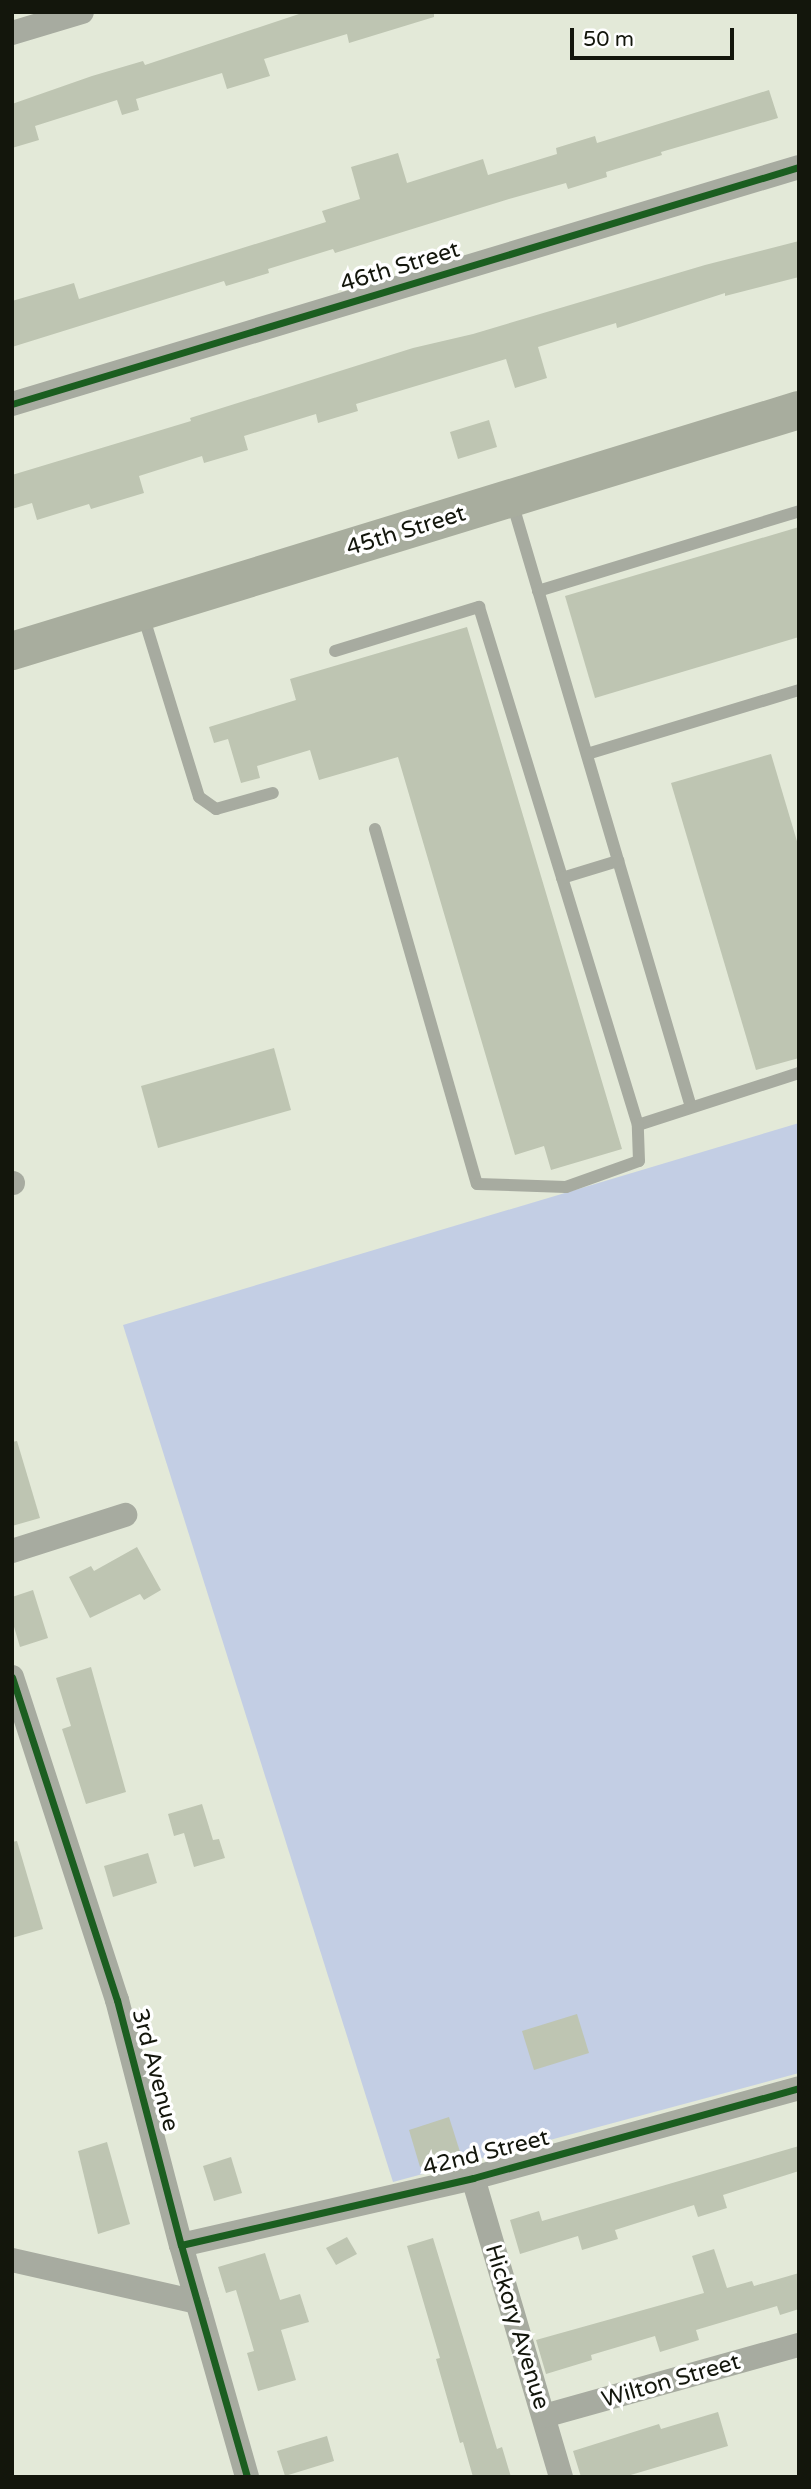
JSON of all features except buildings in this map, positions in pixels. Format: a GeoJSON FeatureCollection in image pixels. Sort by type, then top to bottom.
{"type":"FeatureCollection","features":[{"type":"Feature","properties":{"kind":"main road","name":"45th Street"},"geometry":{"type":"LineString","coordinates":[[12,651],[799,410]]}},
{"type":"Feature","properties":{"kind":"street"},"geometry":{"type":"LineString","coordinates":[[12,33],[82,12]]}},
{"type":"Feature","properties":{"kind":"street","name":"46th Street"},"geometry":{"type":"LineString","coordinates":[[12,404],[799,167]]}},
{"type":"Feature","properties":{"kind":"street"},"geometry":{"type":"LineString","coordinates":[[12,1551],[125,1515]]}},
{"type":"Feature","properties":{"kind":"street","name":"3rd Avenue"},"geometry":{"type":"LineString","coordinates":[[12,1678],[117,2000],[181,2245],[247,2477]]}},
{"type":"Feature","properties":{"kind":"street","name":"42nd Street"},"geometry":{"type":"LineString","coordinates":[[181,2245],[473,2178],[799,2088]]}},
{"type":"Feature","properties":{"kind":"street","name":"Hickory Avenue"},"geometry":{"type":"LineString","coordinates":[[473,2178],[561,2477]]}},
{"type":"Feature","properties":{"kind":"street"},"geometry":{"type":"LineString","coordinates":[[12,2260],[197,2302]]}},
{"type":"Feature","properties":{"kind":"street","name":"Wilton Street"},"geometry":{"type":"LineString","coordinates":[[544,2416],[799,2345]]}},
{"type":"Feature","properties":{"kind":"lane"},"geometry":{"type":"LineString","coordinates":[[511,498],[691,1107]]}},
{"type":"Feature","properties":{"kind":"lane"},"geometry":{"type":"LineString","coordinates":[[538,591],[799,511]]}},
{"type":"Feature","properties":{"kind":"lane"},"geometry":{"type":"LineString","coordinates":[[335,651],[479,607],[638,1125],[639,1161],[566,1187],[477,1184],[375,829]]}},
{"type":"Feature","properties":{"kind":"lane"},"geometry":{"type":"LineString","coordinates":[[142,611],[199,797],[216,809],[274,793]]}},
{"type":"Feature","properties":{"kind":"lane"},"geometry":{"type":"LineString","coordinates":[[587,754],[799,690]]}},
{"type":"Feature","properties":{"kind":"lane"},"geometry":{"type":"LineString","coordinates":[[562,878],[618,861]]}},
{"type":"Feature","properties":{"kind":"lane"},"geometry":{"type":"LineString","coordinates":[[638,1125],[799,1073]]}},
{"type":"Feature","properties":{"kind":"shaded area"},"geometry":{"type":"Polygon","coordinates":[[[799,1123],[799,2073],[393,2182],[123,1325],[799,1123]]]}},
{"type":"Feature","properties":{"kind":"cycle path"},"geometry":{"type":"LineString","coordinates":[[12,404],[799,167]]}},
{"type":"Feature","properties":{"kind":"cycle path"},"geometry":{"type":"LineString","coordinates":[[12,1677],[117,2000],[181,2245],[247,2477]]}},
{"type":"Feature","properties":{"kind":"cycle path"},"geometry":{"type":"LineString","coordinates":[[181,2245],[473,2178],[799,2088]]}}]}
